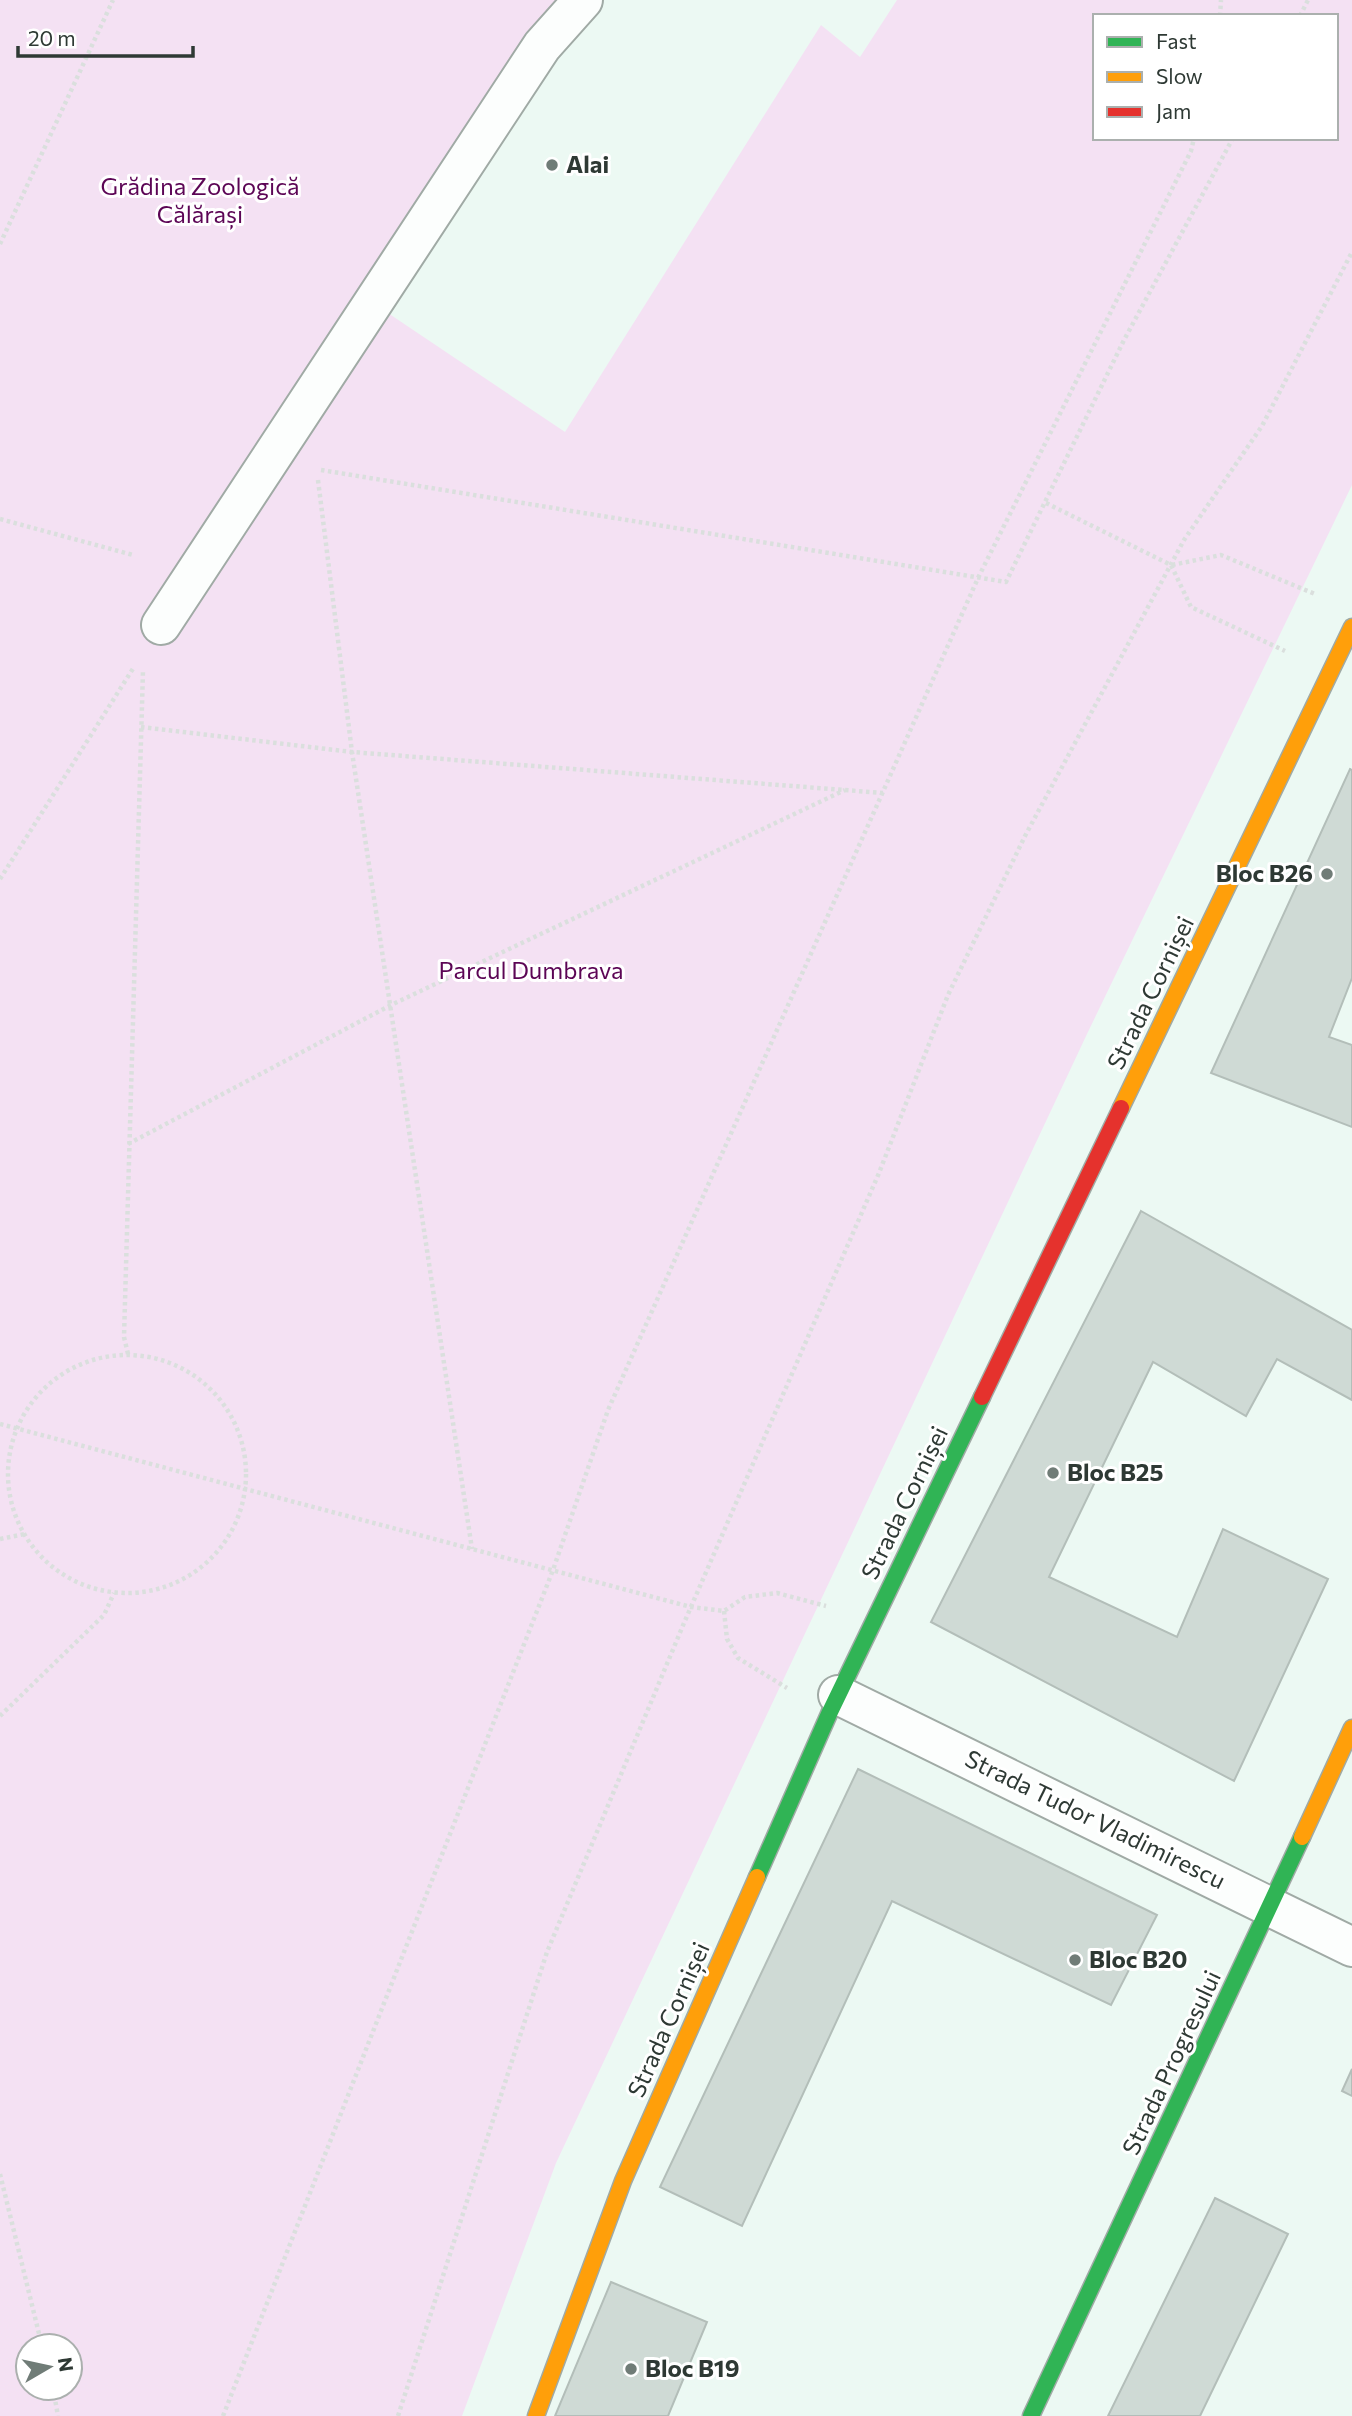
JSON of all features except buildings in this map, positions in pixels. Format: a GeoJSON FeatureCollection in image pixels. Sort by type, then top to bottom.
{"type":"FeatureCollection","features":[{"type":"Feature","properties":{"kind":"street"},"geometry":{"type":"LineString","coordinates":[[153,638],[542,46],[583,0]]}},
{"type":"Feature","properties":{"kind":"street","name":"Strada Cornișei"},"geometry":{"type":"LineString","coordinates":[[536,2416],[624,2181],[833,1704],[1342,672],[1352,627]]}},
{"type":"Feature","properties":{"kind":"street","name":"Strada Tudor Vladimirescu"},"geometry":{"type":"LineString","coordinates":[[833,1704],[1271,1906],[1352,1947]]}},
{"type":"Feature","properties":{"kind":"street","name":"Strada Progresului"},"geometry":{"type":"LineString","coordinates":[[1031,2416],[1352,1728]]}},
{"type":"Feature","properties":{"kind":"path"},"geometry":{"type":"LineString","coordinates":[[0,244],[113,0]]}},
{"type":"Feature","properties":{"kind":"path"},"geometry":{"type":"LineString","coordinates":[[223,2416],[553,1570],[608,1409],[978,578],[1191,151],[1194,140]]}},
{"type":"Feature","properties":{"kind":"path"},"geometry":{"type":"LineString","coordinates":[[472,1549],[352,752],[317,470],[1006,582],[1124,340],[1232,140]]}},
{"type":"Feature","properties":{"kind":"path"},"geometry":{"type":"LineString","coordinates":[[398,2416],[547,1952],[691,1607],[879,1173],[948,995],[1025,836],[1171,565],[1262,426],[1352,253]]}},
{"type":"Feature","properties":{"kind":"path"},"geometry":{"type":"LineString","coordinates":[[1046,503],[1171,565],[1221,555],[1316,595]]}},
{"type":"Feature","properties":{"kind":"path"},"geometry":{"type":"LineString","coordinates":[[0,519],[133,555]]}},
{"type":"Feature","properties":{"kind":"path"},"geometry":{"type":"LineString","coordinates":[[1171,565],[1191,607],[1275,647],[1342,672]]}},
{"type":"Feature","properties":{"kind":"path"},"geometry":{"type":"LineString","coordinates":[[128,1354],[124,1337],[128,1144],[141,727],[153,638]]}},
{"type":"Feature","properties":{"kind":"path"},"geometry":{"type":"LineString","coordinates":[[0,879],[153,638]]}},
{"type":"Feature","properties":{"kind":"path"},"geometry":{"type":"LineString","coordinates":[[141,727],[352,752],[883,793]]}},
{"type":"Feature","properties":{"kind":"path"},"geometry":{"type":"LineString","coordinates":[[128,1144],[391,1005],[845,790]]}},
{"type":"Feature","properties":{"kind":"path"},"geometry":{"type":"LineString","coordinates":[[128,1354],[153,1357],[177,1366],[199,1379],[218,1396],[232,1417],[241,1440],[245,1490],[234,1525],[214,1555],[185,1578],[151,1591],[114,1592],[92,1588],[54,1568],[38,1552],[15,1515],[9,1493],[8,1471],[10,1449],[17,1428],[28,1407],[43,1388],[82,1363],[128,1354]]}},
{"type":"Feature","properties":{"kind":"path"},"geometry":{"type":"LineString","coordinates":[[0,1424],[691,1607],[724,1611],[744,1597],[777,1593],[819,1603],[870,1629]]}},
{"type":"Feature","properties":{"kind":"path"},"geometry":{"type":"LineString","coordinates":[[0,1539],[25,1534]]}},
{"type":"Feature","properties":{"kind":"path"},"geometry":{"type":"LineString","coordinates":[[0,1716],[104,1615],[114,1592]]}},
{"type":"Feature","properties":{"kind":"path"},"geometry":{"type":"LineString","coordinates":[[724,1611],[727,1639],[737,1658],[833,1704]]}},
{"type":"Feature","properties":{"kind":"path"},"geometry":{"type":"LineString","coordinates":[[0,2174],[39,2332]]}},
{"type":"Feature","properties":{"kind":"green space","name":"Parcul Dumbrava"},"geometry":{"type":"Polygon","coordinates":[[[0,0],[572,0],[373,303],[565,432],[821,25],[860,57],[897,0],[1352,0],[1352,485],[1087,1034],[556,2163],[462,2416],[0,2416],[0,0]]]}},
{"type":"Feature","properties":{"kind":"traffic: fast"},"geometry":{"type":"LineString","coordinates":[[757,1877],[829,1714],[982,1397]]}},
{"type":"Feature","properties":{"kind":"traffic: fast"},"geometry":{"type":"LineString","coordinates":[[1031,2416],[1302,1837]]}},
{"type":"Feature","properties":{"kind":"traffic: slow"},"geometry":{"type":"LineString","coordinates":[[1121,1108],[1352,627]]}},
{"type":"Feature","properties":{"kind":"traffic: slow"},"geometry":{"type":"LineString","coordinates":[[1302,1837],[1352,1728]]}},
{"type":"Feature","properties":{"kind":"traffic: slow"},"geometry":{"type":"LineString","coordinates":[[536,2416],[623,2181],[757,1877]]}},
{"type":"Feature","properties":{"kind":"traffic: jam"},"geometry":{"type":"LineString","coordinates":[[982,1397],[1121,1108]]}},
{"type":"Feature","properties":{"kind":"place","name":"Alai"},"geometry":{"type":"Point","coordinates":[552,165]}},
{"type":"Feature","properties":{"kind":"place","name":"Bloc B26"},"geometry":{"type":"Point","coordinates":[1327,874]}},
{"type":"Feature","properties":{"kind":"place","name":"Bloc B25"},"geometry":{"type":"Point","coordinates":[1053,1473]}},
{"type":"Feature","properties":{"kind":"place","name":"Bloc B20"},"geometry":{"type":"Point","coordinates":[1075,1960]}},
{"type":"Feature","properties":{"kind":"place","name":"Bloc B19"},"geometry":{"type":"Point","coordinates":[631,2369]}},
{"type":"Feature","properties":{"kind":"park label","name":"Grădina Zoologică Călărași"},"geometry":{"type":"Point","coordinates":[200,201]}}]}
